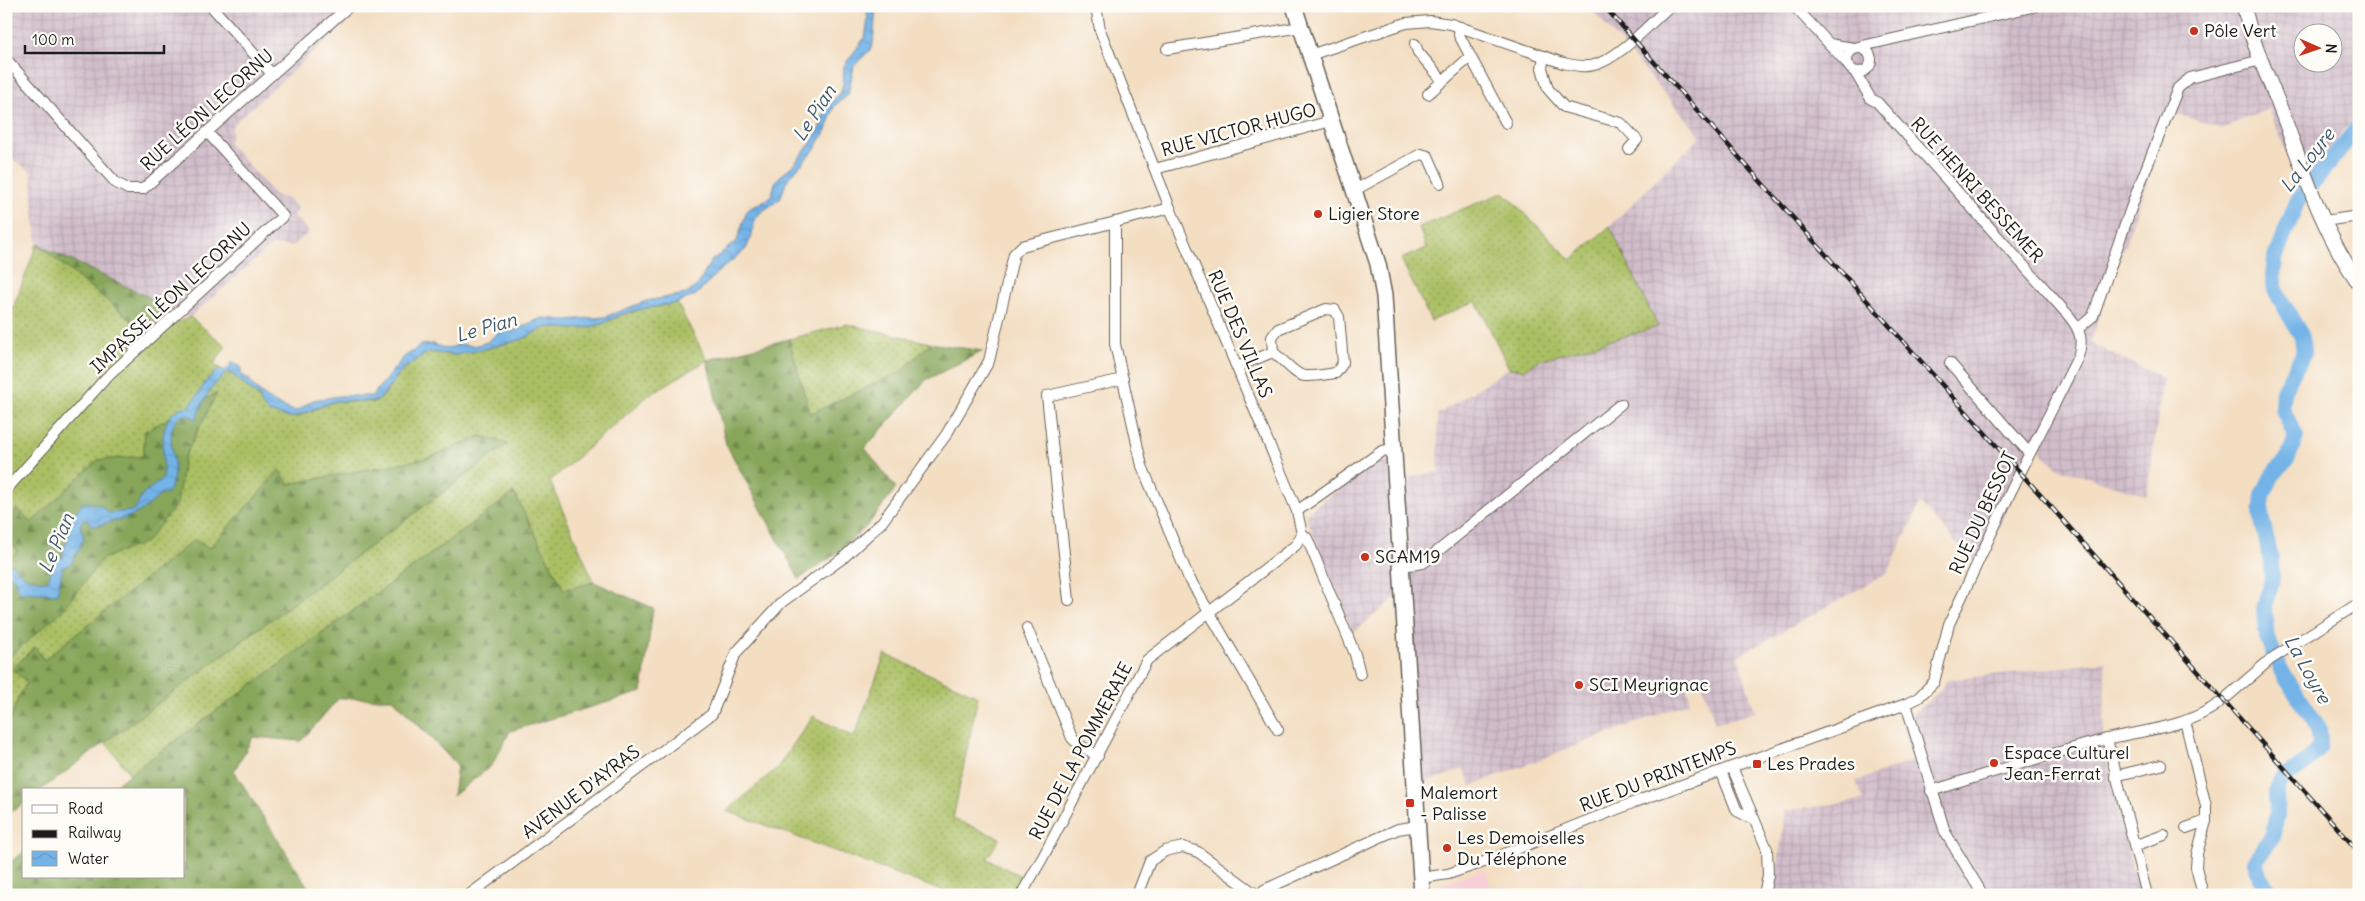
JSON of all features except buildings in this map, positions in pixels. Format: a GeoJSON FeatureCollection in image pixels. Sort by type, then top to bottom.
{"type":"FeatureCollection","features":[{"type":"Feature","properties":{"kind":"main road"},"geometry":{"type":"LineString","coordinates":[[1294,6],[1378,264],[1384,296],[1422,895]]}},
{"type":"Feature","properties":{"kind":"street"},"geometry":{"type":"LineString","coordinates":[[211,6],[272,74]]}},
{"type":"Feature","properties":{"kind":"street","name":"RUE LÉON LECORNU"},"geometry":{"type":"LineString","coordinates":[[6,59],[116,183],[128,190],[143,189],[349,6]]}},
{"type":"Feature","properties":{"kind":"street","name":"RUE DES VILLAS"},"geometry":{"type":"LineString","coordinates":[[1096,6],[1100,30],[1170,208],[1297,511]]}},
{"type":"Feature","properties":{"kind":"street"},"geometry":{"type":"LineString","coordinates":[[1310,55],[1406,23],[1430,21],[1460,27],[1578,66],[1609,59],[1670,6]]}},
{"type":"Feature","properties":{"kind":"street","name":"RUE HENRI BESSEMER"},"geometry":{"type":"LineString","coordinates":[[1794,6],[1855,72],[1871,99],[1877,102],[2078,328]]}},
{"type":"Feature","properties":{"kind":"street"},"geometry":{"type":"LineString","coordinates":[[1847,63],[1848,54],[1856,48],[2036,6]]}},
{"type":"Feature","properties":{"kind":"street"},"geometry":{"type":"LineString","coordinates":[[2236,6],[2248,24]]}},
{"type":"Feature","properties":{"kind":"street"},"geometry":{"type":"LineString","coordinates":[[2244,6],[2248,24],[2261,60],[2324,221],[2359,283]]}},
{"type":"Feature","properties":{"kind":"street"},"geometry":{"type":"LineString","coordinates":[[1167,49],[1301,27]]}},
{"type":"Feature","properties":{"kind":"street"},"geometry":{"type":"LineString","coordinates":[[1460,27],[1459,35],[1506,123]]}},
{"type":"Feature","properties":{"kind":"street"},"geometry":{"type":"LineString","coordinates":[[1855,72],[1863,72],[1881,49],[1896,40]]}},
{"type":"Feature","properties":{"kind":"street"},"geometry":{"type":"LineString","coordinates":[[1415,44],[1418,52],[1443,81]]}},
{"type":"Feature","properties":{"kind":"street"},"geometry":{"type":"LineString","coordinates":[[1829,44],[1869,52],[1871,62],[1869,82],[1877,102]]}},
{"type":"Feature","properties":{"kind":"street"},"geometry":{"type":"LineString","coordinates":[[1544,56],[1542,68],[1548,88],[1564,107],[1621,123],[1637,140],[1629,149]]}},
{"type":"Feature","properties":{"kind":"street"},"geometry":{"type":"LineString","coordinates":[[1428,94],[1470,57]]}},
{"type":"Feature","properties":{"kind":"street"},"geometry":{"type":"LineString","coordinates":[[2078,328],[2093,316],[2136,194],[2178,88],[2190,78],[2261,60]]}},
{"type":"Feature","properties":{"kind":"street","name":"RUE VICTOR HUGO"},"geometry":{"type":"LineString","coordinates":[[1155,169],[1331,121]]}},
{"type":"Feature","properties":{"kind":"street","name":"IMPASSE LÉON LECORNU"},"geometry":{"type":"LineString","coordinates":[[6,490],[105,379],[283,216],[207,132]]}},
{"type":"Feature","properties":{"kind":"street"},"geometry":{"type":"LineString","coordinates":[[1353,190],[1420,154],[1428,156],[1440,183]]}},
{"type":"Feature","properties":{"kind":"street"},"geometry":{"type":"LineString","coordinates":[[1170,208],[1115,222],[1115,344],[1142,466],[1188,576],[1278,730]]}},
{"type":"Feature","properties":{"kind":"street"},"geometry":{"type":"LineString","coordinates":[[2324,221],[2359,216]]}},
{"type":"Feature","properties":{"kind":"street","name":"AVENUE D'AYRAS"},"geometry":{"type":"LineString","coordinates":[[469,895],[712,714],[736,652],[782,602],[843,558],[882,522],[946,435],[990,361],[1014,254],[1022,246],[1115,222]]}},
{"type":"Feature","properties":{"kind":"street"},"geometry":{"type":"LineString","coordinates":[[1326,309],[1335,310],[1339,317],[1343,363],[1336,373],[1305,377],[1298,376],[1273,352],[1272,337],[1278,329],[1326,309]]}},
{"type":"Feature","properties":{"kind":"street","name":"RUE DU BESSOT"},"geometry":{"type":"LineString","coordinates":[[1906,704],[1918,698],[1934,682],[1949,624],[2081,347],[2078,328]]}},
{"type":"Feature","properties":{"kind":"street"},"geometry":{"type":"LineString","coordinates":[[1236,366],[1273,352]]}},
{"type":"Feature","properties":{"kind":"street"},"geometry":{"type":"LineString","coordinates":[[1950,363],[2030,453]]}},
{"type":"Feature","properties":{"kind":"street"},"geometry":{"type":"LineString","coordinates":[[1069,600],[1047,396],[1123,379]]}},
{"type":"Feature","properties":{"kind":"street"},"geometry":{"type":"LineString","coordinates":[[1402,566],[1423,563],[1621,404]]}},
{"type":"Feature","properties":{"kind":"street"},"geometry":{"type":"LineString","coordinates":[[1360,674],[1355,654],[1344,627],[1307,538],[1302,534],[1297,511],[1382,451],[1394,449]]}},
{"type":"Feature","properties":{"kind":"street","name":"RUE DE LA POMMERAIE"},"geometry":{"type":"LineString","coordinates":[[1021,895],[1098,756],[1147,660],[1296,545],[1302,534]]}},
{"type":"Feature","properties":{"kind":"street"},"geometry":{"type":"LineString","coordinates":[[2228,696],[2275,656],[2359,602]]}},
{"type":"Feature","properties":{"kind":"street"},"geometry":{"type":"LineString","coordinates":[[1027,628],[1072,738],[1079,746],[1098,756]]}},
{"type":"Feature","properties":{"kind":"street"},"geometry":{"type":"LineString","coordinates":[[1906,704],[1945,832],[1983,895]]}},
{"type":"Feature","properties":{"kind":"street","name":"RUE DU PRINTEMPS"},"geometry":{"type":"LineString","coordinates":[[1421,878],[1448,874],[1484,862],[1635,802],[1906,704]]}},
{"type":"Feature","properties":{"kind":"street"},"geometry":{"type":"LineString","coordinates":[[1931,791],[2106,739],[2185,721],[2208,711],[2218,704]]}},
{"type":"Feature","properties":{"kind":"street"},"geometry":{"type":"LineString","coordinates":[[2185,721],[2206,806],[2206,821],[2197,854],[2196,867],[2203,895]]}},
{"type":"Feature","properties":{"kind":"street"},"geometry":{"type":"LineString","coordinates":[[2106,739],[2147,895]]}},
{"type":"Feature","properties":{"kind":"street"},"geometry":{"type":"LineString","coordinates":[[2116,776],[2160,765]]}},
{"type":"Feature","properties":{"kind":"street"},"geometry":{"type":"LineString","coordinates":[[1732,766],[1767,849],[1768,875],[1764,895]]}},
{"type":"Feature","properties":{"kind":"street"},"geometry":{"type":"LineString","coordinates":[[1721,771],[1737,811],[1753,819]]}},
{"type":"Feature","properties":{"kind":"street"},"geometry":{"type":"LineString","coordinates":[[2186,828],[2206,821]]}},
{"type":"Feature","properties":{"kind":"street"},"geometry":{"type":"LineString","coordinates":[[1137,895],[1150,861],[1164,851],[1183,847],[1198,852],[1259,895],[1264,890],[1398,829],[1418,826]]}},
{"type":"Feature","properties":{"kind":"street"},"geometry":{"type":"LineString","coordinates":[[2134,846],[2164,835]]}},
{"type":"Feature","properties":{"kind":"shaded area"},"geometry":{"type":"Polygon","coordinates":[[[6,6],[366,6],[233,124],[229,143],[275,195],[289,199],[298,210],[293,215],[309,232],[292,246],[272,245],[190,317],[37,244],[31,172],[6,154],[6,6]]]}},
{"type":"Feature","properties":{"kind":"shaded area"},"geometry":{"type":"Polygon","coordinates":[[[1589,6],[2359,6],[2359,118],[2344,129],[2301,189],[2269,109],[2221,129],[2172,112],[2090,343],[2163,378],[2147,496],[2058,468],[2036,447],[1980,568],[1920,503],[1888,573],[1738,656],[1755,712],[1715,724],[1699,674],[1686,682],[1690,702],[1471,786],[1464,769],[1411,787],[1396,597],[1353,633],[1305,514],[1380,457],[1405,478],[1439,472],[1437,415],[1509,368],[1524,370],[1540,360],[1658,327],[1610,226],[1701,136],[1589,6]]]}},
{"type":"Feature","properties":{"kind":"shaded area"},"geometry":{"type":"Polygon","coordinates":[[[2105,662],[2104,746],[2139,895],[1774,895],[1785,811],[1863,800],[1856,781],[1913,761],[1902,723],[1938,693],[1947,680],[2105,662]]]}},
{"type":"Feature","properties":{"kind":"shaded area"},"geometry":{"type":"Polygon","coordinates":[[[1485,869],[1494,895],[1432,895],[1442,883],[1485,869]]]}},
{"type":"Feature","properties":{"kind":"shaded area"},"geometry":{"type":"Polygon","coordinates":[[[1581,879],[1579,895],[1538,895],[1538,894],[1581,879]]]}},
{"type":"Feature","properties":{"kind":"green space"},"geometry":{"type":"Polygon","coordinates":[[[1504,192],[1571,260],[1610,226],[1658,327],[1540,360],[1524,370],[1509,368],[1476,301],[1431,321],[1401,259],[1426,248],[1419,227],[1504,192]]]}},
{"type":"Feature","properties":{"kind":"green space"},"geometry":{"type":"Polygon","coordinates":[[[37,244],[136,324],[129,345],[190,317],[226,346],[214,364],[228,374],[232,374],[260,398],[261,404],[268,412],[287,417],[297,417],[335,401],[374,402],[382,398],[403,369],[429,351],[454,355],[485,349],[523,339],[546,327],[573,329],[590,327],[602,324],[623,314],[677,303],[707,360],[649,395],[550,481],[594,582],[564,591],[514,493],[130,774],[105,742],[507,445],[481,436],[428,458],[289,484],[279,471],[210,548],[194,541],[44,660],[34,647],[12,669],[27,682],[17,701],[6,730],[6,327],[37,244]]]}},
{"type":"Feature","properties":{"kind":"green space"},"geometry":{"type":"Polygon","coordinates":[[[37,244],[171,308],[129,345],[136,324],[37,244]]]}},
{"type":"Feature","properties":{"kind":"green space"},"geometry":{"type":"Polygon","coordinates":[[[847,324],[930,343],[902,371],[810,414],[789,339],[847,324]]]}},
{"type":"Feature","properties":{"kind":"green space"},"geometry":{"type":"Polygon","coordinates":[[[789,339],[810,414],[902,371],[930,343],[983,351],[926,380],[865,448],[896,488],[867,526],[833,556],[799,579],[726,444],[707,360],[789,339]]]}},
{"type":"Feature","properties":{"kind":"green space"},"geometry":{"type":"Polygon","coordinates":[[[217,393],[184,458],[177,504],[146,542],[102,559],[63,610],[6,660],[6,560],[18,552],[7,537],[16,509],[32,522],[98,460],[143,456],[145,431],[217,393]]]}},
{"type":"Feature","properties":{"kind":"green space"},"geometry":{"type":"Polygon","coordinates":[[[481,436],[508,444],[44,788],[22,788],[22,804],[6,816],[6,730],[17,701],[27,682],[12,669],[35,647],[44,660],[194,540],[210,548],[279,470],[289,484],[428,458],[481,436]]]}},
{"type":"Feature","properties":{"kind":"green space"},"geometry":{"type":"Polygon","coordinates":[[[514,493],[564,590],[594,582],[653,608],[642,692],[510,731],[492,765],[453,796],[457,765],[393,699],[339,698],[301,741],[253,737],[234,771],[313,895],[6,895],[6,865],[22,853],[22,878],[185,878],[185,788],[111,788],[514,493]]]}},
{"type":"Feature","properties":{"kind":"green space"},"geometry":{"type":"Polygon","coordinates":[[[885,654],[978,696],[953,819],[1000,838],[987,859],[1023,877],[1013,895],[953,895],[727,811],[777,768],[813,716],[854,737],[885,654]]]}},
{"type":"Feature","properties":{"kind":"water"},"geometry":{"type":"Polygon","coordinates":[[[866,6],[876,6],[873,44],[870,50],[854,66],[848,95],[834,106],[827,128],[816,148],[787,180],[780,199],[760,213],[755,220],[746,249],[718,272],[696,295],[677,303],[623,314],[602,324],[590,327],[573,329],[546,327],[523,339],[455,355],[429,352],[403,369],[378,401],[335,401],[291,418],[268,412],[261,404],[260,398],[232,374],[228,374],[231,362],[241,367],[241,375],[249,379],[256,389],[270,399],[291,410],[297,411],[313,400],[340,396],[372,396],[404,357],[422,345],[433,344],[448,349],[460,344],[473,346],[487,342],[499,332],[512,331],[542,318],[565,320],[605,317],[646,301],[686,294],[698,285],[711,261],[737,241],[747,210],[771,197],[776,180],[795,163],[811,143],[820,127],[825,108],[841,92],[844,66],[865,37],[868,20],[866,6]]]}},
{"type":"Feature","properties":{"kind":"water"},"geometry":{"type":"Polygon","coordinates":[[[220,369],[225,375],[215,384],[201,406],[196,419],[188,415],[180,416],[174,424],[171,443],[174,474],[172,484],[166,494],[161,494],[150,505],[132,516],[92,526],[88,520],[83,520],[80,524],[84,539],[71,564],[63,567],[57,594],[21,592],[15,585],[16,581],[6,572],[6,564],[13,565],[29,578],[48,581],[53,564],[57,558],[63,558],[63,551],[69,535],[70,518],[84,502],[100,505],[108,513],[131,511],[137,506],[142,495],[163,478],[163,445],[166,424],[171,415],[179,409],[190,406],[207,380],[220,369]]]}},
{"type":"Feature","properties":{"kind":"waterway","name":"La Loyre"},"geometry":{"type":"LineString","coordinates":[[2274,895],[2260,878],[2255,862],[2273,835],[2277,813],[2276,793],[2281,780],[2303,765],[2320,748],[2319,728],[2282,672],[2267,638],[2264,610],[2272,579],[2271,559],[2261,516],[2263,495],[2272,476],[2288,458],[2296,437],[2282,408],[2283,391],[2304,353],[2302,337],[2275,290],[2273,275],[2275,258],[2297,202],[2359,126]]}},
{"type":"Feature","properties":{"kind":"waterway","name":"Le Pian"},"geometry":{"type":"LineString","coordinates":[[220,373],[231,368]]}},
{"type":"Feature","properties":{"kind":"railway"},"geometry":{"type":"LineString","coordinates":[[1604,6],[2359,852]]}},
{"type":"Feature","properties":{"kind":"place","name":"Pôle Vert"},"geometry":{"type":"Point","coordinates":[2194,31]}},
{"type":"Feature","properties":{"kind":"place","name":"Ligier Store"},"geometry":{"type":"Point","coordinates":[1318,214]}},
{"type":"Feature","properties":{"kind":"place","name":"SCAM19"},"geometry":{"type":"Point","coordinates":[1365,557]}},
{"type":"Feature","properties":{"kind":"place","name":"SCI Meyrignac"},"geometry":{"type":"Point","coordinates":[1579,685]}},
{"type":"Feature","properties":{"kind":"place","name":"Espace Culturel Jean-Ferrat"},"geometry":{"type":"Point","coordinates":[1994,763]}},
{"type":"Feature","properties":{"kind":"place","name":"Les Prades"},"geometry":{"type":"Point","coordinates":[1757,764]}},
{"type":"Feature","properties":{"kind":"place","name":"Malemort - Palisse"},"geometry":{"type":"Point","coordinates":[1410,803]}},
{"type":"Feature","properties":{"kind":"place","name":"Les Demoiselles Du Téléphone"},"geometry":{"type":"Point","coordinates":[1447,848]}}]}
